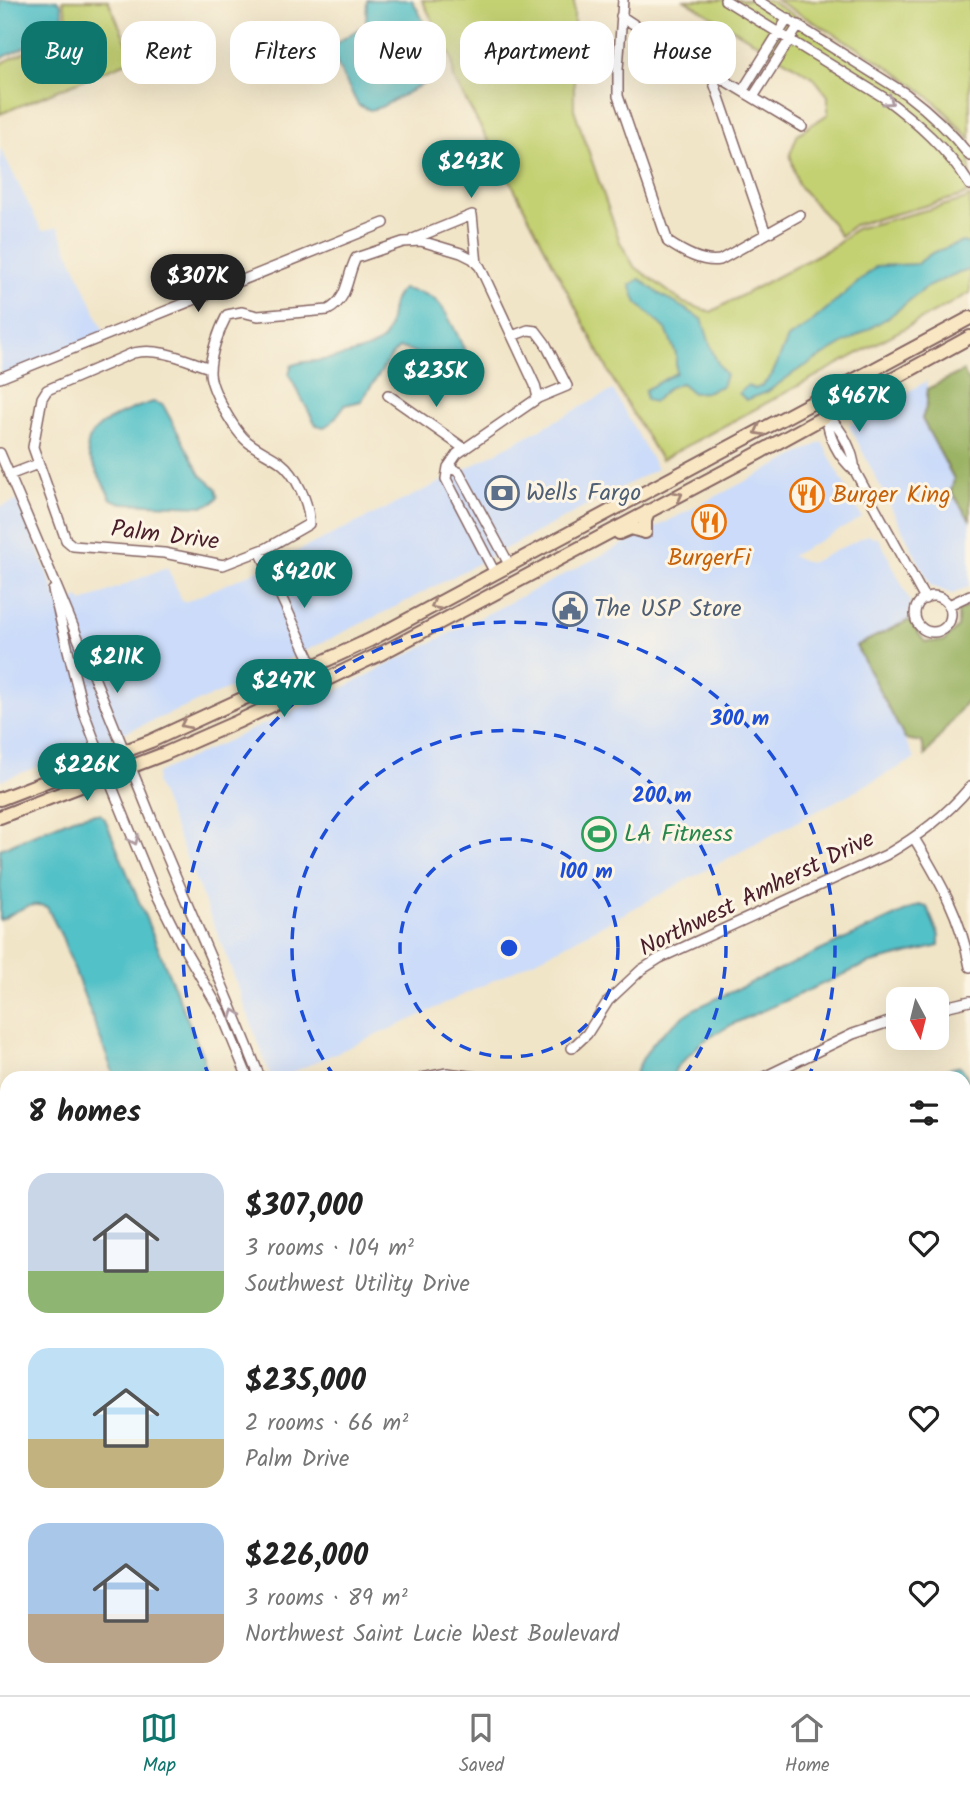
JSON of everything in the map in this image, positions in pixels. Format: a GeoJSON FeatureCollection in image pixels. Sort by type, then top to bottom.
{"type":"FeatureCollection","features":[{"type":"Feature","properties":{"kind":"main road"},"geometry":{"type":"LineString","coordinates":[[0,799],[124,752],[401,623],[970,318]]}},
{"type":"Feature","properties":{"kind":"main road"},"geometry":{"type":"LineString","coordinates":[[0,817],[132,767],[316,685],[510,585],[970,337]]}},
{"type":"Feature","properties":{"kind":"main road"},"geometry":{"type":"LineString","coordinates":[[827,415],[826,405],[866,381],[882,365]]}},
{"type":"Feature","properties":{"kind":"main road"},"geometry":{"type":"LineString","coordinates":[[510,585],[523,566],[577,537],[586,531],[596,518]]}},
{"type":"Feature","properties":{"kind":"main road"},"geometry":{"type":"LineString","coordinates":[[463,610],[501,583],[509,564]]}},
{"type":"Feature","properties":{"kind":"main road"},"geometry":{"type":"LineString","coordinates":[[316,685],[327,669],[384,638],[401,623]]}},
{"type":"Feature","properties":{"kind":"main road"},"geometry":{"type":"LineString","coordinates":[[269,707],[309,679],[313,666]]}},
{"type":"Feature","properties":{"kind":"street"},"geometry":{"type":"LineString","coordinates":[[623,0],[618,96],[668,242],[680,250],[711,262],[720,260],[800,215]]}},
{"type":"Feature","properties":{"kind":"street"},"geometry":{"type":"LineString","coordinates":[[725,0],[908,115],[941,145],[970,186]]}},
{"type":"Feature","properties":{"kind":"street"},"geometry":{"type":"LineString","coordinates":[[757,0],[929,111],[970,156]]}},
{"type":"Feature","properties":{"kind":"street"},"geometry":{"type":"LineString","coordinates":[[621,16],[629,21]]}},
{"type":"Feature","properties":{"kind":"street"},"geometry":{"type":"LineString","coordinates":[[743,90],[788,18]]}},
{"type":"Feature","properties":{"kind":"street"},"geometry":{"type":"LineString","coordinates":[[753,97],[799,25]]}},
{"type":"Feature","properties":{"kind":"street"},"geometry":{"type":"LineString","coordinates":[[714,84],[766,234]]}},
{"type":"Feature","properties":{"kind":"street"},"geometry":{"type":"LineString","coordinates":[[733,84],[802,127]]}},
{"type":"Feature","properties":{"kind":"street"},"geometry":{"type":"LineString","coordinates":[[210,368],[222,325],[228,316],[242,312],[258,316],[328,310],[338,305],[356,258],[408,241],[472,215],[477,264],[535,384],[538,398]]}},
{"type":"Feature","properties":{"kind":"street"},"geometry":{"type":"LineString","coordinates":[[0,379],[384,223]]}},
{"type":"Feature","properties":{"kind":"street"},"geometry":{"type":"LineString","coordinates":[[408,241],[421,241],[461,253],[477,264]]}},
{"type":"Feature","properties":{"kind":"street"},"geometry":{"type":"LineString","coordinates":[[495,573],[446,479],[448,467],[457,454],[538,398],[567,386],[545,342],[536,331],[528,330],[512,336]]}},
{"type":"Feature","properties":{"kind":"street","name":"Palm Drive"},"geometry":{"type":"LineString","coordinates":[[146,350],[160,352],[210,368],[212,382],[237,431],[249,443],[281,462],[290,472],[307,506],[309,524],[260,551],[223,565],[164,553],[73,545],[66,540],[38,464],[33,447],[34,434],[42,398],[47,390],[133,353],[146,350]]}},
{"type":"Feature","properties":{"kind":"street"},"geometry":{"type":"LineString","coordinates":[[388,395],[465,449]]}},
{"type":"Feature","properties":{"kind":"street"},"geometry":{"type":"LineString","coordinates":[[827,415],[838,426],[853,455],[855,471],[925,598]]}},
{"type":"Feature","properties":{"kind":"street"},"geometry":{"type":"LineString","coordinates":[[0,453],[214,961],[257,1071]]}},
{"type":"Feature","properties":{"kind":"street"},"geometry":{"type":"LineString","coordinates":[[9,475],[38,464]]}},
{"type":"Feature","properties":{"kind":"street"},"geometry":{"type":"LineString","coordinates":[[448,467],[459,472],[509,564]]}},
{"type":"Feature","properties":{"kind":"street"},"geometry":{"type":"LineString","coordinates":[[457,499],[470,493]]}},
{"type":"Feature","properties":{"kind":"street"},"geometry":{"type":"LineString","coordinates":[[479,542],[493,535]]}},
{"type":"Feature","properties":{"kind":"street"},"geometry":{"type":"LineString","coordinates":[[41,548],[83,710],[108,777],[153,887],[181,943],[221,1012],[245,1071]]}},
{"type":"Feature","properties":{"kind":"street"},"geometry":{"type":"LineString","coordinates":[[260,551],[313,666]]}},
{"type":"Feature","properties":{"kind":"street"},"geometry":{"type":"LineString","coordinates":[[949,605],[970,595]]}},
{"type":"Feature","properties":{"kind":"street"},"geometry":{"type":"LineString","coordinates":[[936,596],[949,605],[951,617],[946,628],[928,632],[919,625],[916,619],[917,607],[925,598],[936,596]]}},
{"type":"Feature","properties":{"kind":"street","name":"Northwest Amherst Drive"},"geometry":{"type":"LineString","coordinates":[[572,1048],[587,1034],[608,1001],[641,970],[660,958],[874,860],[914,838],[944,815],[970,787]]}},
{"type":"Feature","properties":{"kind":"street"},"geometry":{"type":"LineString","coordinates":[[914,838],[956,912],[970,967]]}},
{"type":"Feature","properties":{"kind":"street"},"geometry":{"type":"LineString","coordinates":[[949,1006],[970,1001]]}},
{"type":"Feature","properties":{"kind":"street"},"geometry":{"type":"LineString","coordinates":[[776,1071],[853,1034],[886,1023]]}},
{"type":"Feature","properties":{"kind":"shaded area"},"geometry":{"type":"Polygon","coordinates":[[[0,147],[42,231],[58,227],[105,334],[0,382],[0,147]]]}},
{"type":"Feature","properties":{"kind":"shaded area"},"geometry":{"type":"Polygon","coordinates":[[[927,381],[927,404],[922,419],[954,480],[951,491],[970,520],[970,586],[953,594],[931,586],[849,425],[927,381]]]}},
{"type":"Feature","properties":{"kind":"shaded area"},"geometry":{"type":"Polygon","coordinates":[[[613,390],[657,469],[399,605],[224,691],[93,746],[0,781],[0,507],[19,500],[60,606],[78,598],[83,602],[167,567],[182,601],[185,602],[254,572],[441,482],[613,390]]]}},
{"type":"Feature","properties":{"kind":"shaded area"},"geometry":{"type":"Polygon","coordinates":[[[822,442],[862,518],[791,556],[810,563],[868,535],[878,538],[882,544],[910,601],[909,620],[857,647],[915,759],[548,954],[296,1071],[268,1071],[228,960],[156,783],[157,773],[343,688],[822,442]]]}},
{"type":"Feature","properties":{"kind":"green space"},"geometry":{"type":"Polygon","coordinates":[[[63,0],[108,0],[121,30],[121,64],[107,70],[107,21],[68,21],[63,0]]]}},
{"type":"Feature","properties":{"kind":"green space"},"geometry":{"type":"Polygon","coordinates":[[[422,0],[574,0],[574,21],[460,21],[460,84],[574,84],[574,109],[620,242],[634,266],[684,303],[711,312],[836,245],[855,229],[964,200],[970,196],[970,293],[661,460],[615,384],[512,184],[454,79],[452,58],[446,46],[446,21],[433,21],[422,0]]]}},
{"type":"Feature","properties":{"kind":"green space"},"geometry":{"type":"Polygon","coordinates":[[[685,0],[769,0],[896,78],[954,124],[970,146],[970,191],[962,196],[854,225],[840,236],[798,185],[790,154],[798,134],[828,114],[828,96],[813,77],[736,31],[736,21],[720,21],[685,0]]]}},
{"type":"Feature","properties":{"kind":"green space"},"geometry":{"type":"Polygon","coordinates":[[[776,0],[970,0],[970,140],[952,118],[906,79],[776,0]]]}},
{"type":"Feature","properties":{"kind":"green space"},"geometry":{"type":"Polygon","coordinates":[[[21,54],[21,84],[73,84],[0,114],[0,64],[21,54]]]}},
{"type":"Feature","properties":{"kind":"green space"},"geometry":{"type":"Polygon","coordinates":[[[963,371],[970,384],[970,520],[951,491],[954,479],[922,419],[927,404],[927,389],[963,371]]]}},
{"type":"Feature","properties":{"kind":"green space"},"geometry":{"type":"Polygon","coordinates":[[[970,605],[970,697],[925,756],[922,742],[905,739],[856,646],[909,620],[925,642],[944,641],[958,627],[958,612],[970,605]]]}},
{"type":"Feature","properties":{"kind":"water"},"geometry":{"type":"Polygon","coordinates":[[[0,0],[57,0],[61,4],[64,21],[21,21],[21,49],[0,59],[0,0]]]}},
{"type":"Feature","properties":{"kind":"water"},"geometry":{"type":"Polygon","coordinates":[[[367,0],[412,0],[423,21],[366,21],[367,0]]]}},
{"type":"Feature","properties":{"kind":"water"},"geometry":{"type":"Polygon","coordinates":[[[354,32],[354,84],[424,84],[381,107],[370,110],[358,105],[340,70],[340,41],[354,32]]]}},
{"type":"Feature","properties":{"kind":"water"},"geometry":{"type":"Polygon","coordinates":[[[962,242],[970,244],[970,270],[925,288],[889,317],[795,372],[767,392],[746,400],[739,393],[747,386],[755,389],[762,386],[772,375],[788,338],[808,325],[877,266],[917,264],[932,253],[962,242]]]}},
{"type":"Feature","properties":{"kind":"water"},"geometry":{"type":"Polygon","coordinates":[[[640,279],[702,319],[714,355],[726,375],[722,386],[693,393],[681,383],[668,388],[654,402],[646,400],[645,390],[676,373],[676,354],[666,329],[637,303],[630,285],[640,279]]]}},
{"type":"Feature","properties":{"kind":"water"},"geometry":{"type":"Polygon","coordinates":[[[403,289],[428,296],[440,305],[473,370],[468,377],[461,379],[409,350],[400,348],[361,401],[345,405],[331,423],[324,427],[316,425],[289,375],[291,366],[352,354],[380,342],[388,330],[394,300],[403,289]]]}},
{"type":"Feature","properties":{"kind":"water"},"geometry":{"type":"Polygon","coordinates":[[[153,402],[163,405],[201,475],[216,488],[218,497],[213,503],[203,506],[122,503],[111,499],[89,456],[91,436],[109,420],[153,402]]]}},
{"type":"Feature","properties":{"kind":"water"},"geometry":{"type":"Polygon","coordinates":[[[100,814],[105,819],[203,1057],[206,1071],[112,1071],[62,937],[47,907],[29,906],[0,920],[0,849],[73,818],[100,814]]]}},
{"type":"Feature","properties":{"kind":"water"},"geometry":{"type":"Polygon","coordinates":[[[919,905],[927,907],[939,936],[939,946],[867,964],[733,1024],[702,1042],[675,1071],[637,1071],[644,1056],[658,1038],[694,1009],[919,905]]]}},
{"type":"Feature","properties":{"kind":"water"},"geometry":{"type":"Polygon","coordinates":[[[960,1066],[964,1071],[940,1071],[960,1066]]]}},
{"type":"Feature","properties":{"kind":"place","name":"Wells Fargo"},"geometry":{"type":"Point","coordinates":[502,493]}},
{"type":"Feature","properties":{"kind":"place","name":"Burger King"},"geometry":{"type":"Point","coordinates":[807,495]}},
{"type":"Feature","properties":{"kind":"place","name":"BurgerFi"},"geometry":{"type":"Point","coordinates":[709,522]}},
{"type":"Feature","properties":{"kind":"place","name":"The USP Store"},"geometry":{"type":"Point","coordinates":[570,609]}},
{"type":"Feature","properties":{"kind":"place","name":"LA Fitness"},"geometry":{"type":"Point","coordinates":[599,834]}}]}
